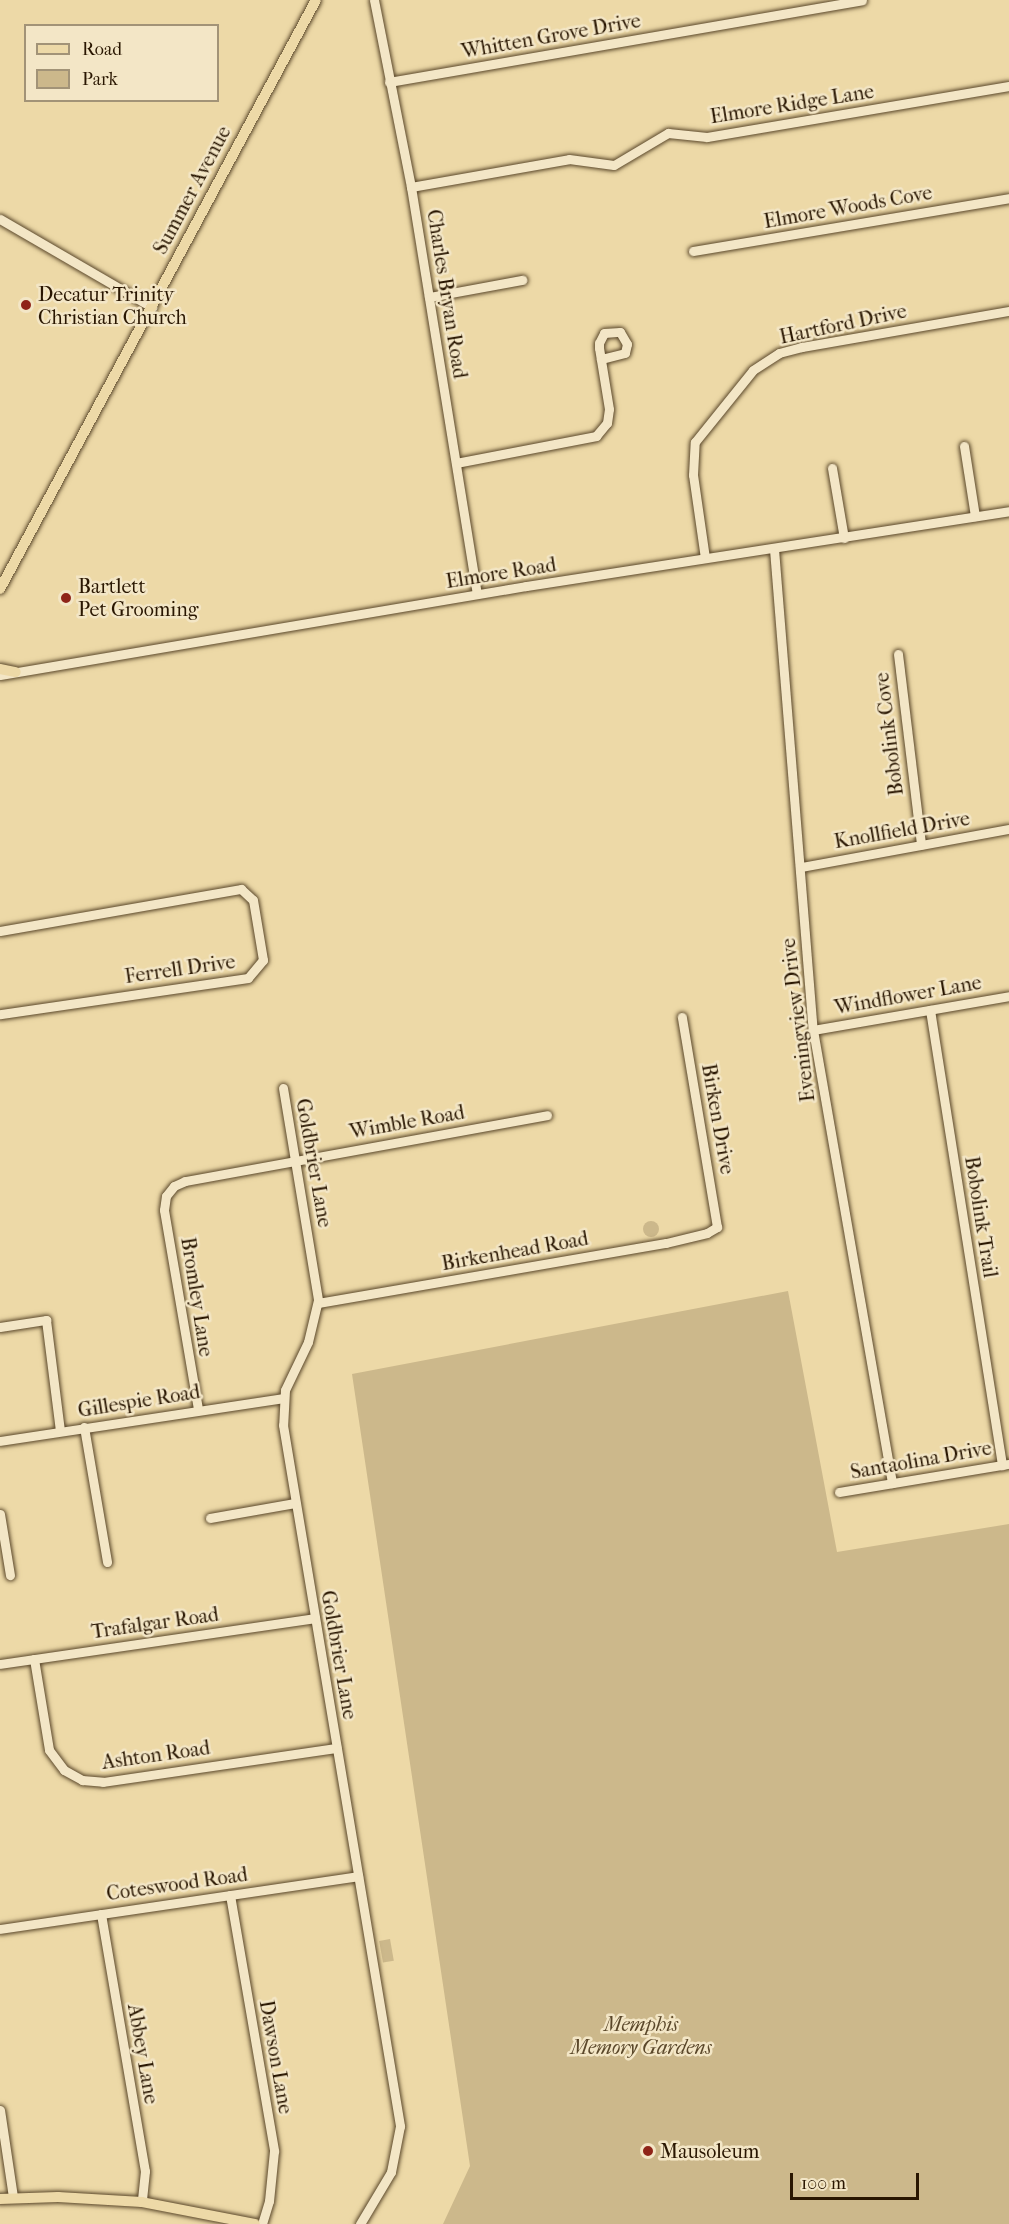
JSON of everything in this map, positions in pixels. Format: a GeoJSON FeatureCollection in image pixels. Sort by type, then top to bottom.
{"type":"FeatureCollection","features":[{"type":"Feature","properties":{"kind":"main road","name":"Summer Avenue"},"geometry":{"type":"LineString","coordinates":[[0,589],[152,307],[177,254],[316,0]]}},
{"type":"Feature","properties":{"kind":"main road"},"geometry":{"type":"LineString","coordinates":[[0,669],[16,672]]}},
{"type":"Feature","properties":{"kind":"main road"},"geometry":{"type":"LineString","coordinates":[[0,2199],[142,2202],[255,2224]]}},
{"type":"Feature","properties":{"kind":"street","name":"Charles Bryan Road"},"geometry":{"type":"LineString","coordinates":[[374,0],[411,187],[477,594]]}},
{"type":"Feature","properties":{"kind":"street","name":"Whitten Grove Drive"},"geometry":{"type":"LineString","coordinates":[[389,82],[862,0]]}},
{"type":"Feature","properties":{"kind":"street","name":"Elmore Ridge Lane"},"geometry":{"type":"LineString","coordinates":[[411,187],[569,159],[614,165],[668,133],[707,137],[1009,86]]}},
{"type":"Feature","properties":{"kind":"street","name":"Elmore Woods Cove"},"geometry":{"type":"LineString","coordinates":[[693,251],[1009,198]]}},
{"type":"Feature","properties":{"kind":"street"},"geometry":{"type":"LineString","coordinates":[[0,219],[152,307]]}},
{"type":"Feature","properties":{"kind":"street"},"geometry":{"type":"LineString","coordinates":[[429,297],[522,280]]}},
{"type":"Feature","properties":{"kind":"street","name":"Hartford Drive"},"geometry":{"type":"LineString","coordinates":[[705,558],[693,475],[695,442],[753,370],[779,353],[802,347],[1009,311]]}},
{"type":"Feature","properties":{"kind":"street"},"geometry":{"type":"LineString","coordinates":[[456,463],[596,436],[607,423],[609,409],[601,359]]}},
{"type":"Feature","properties":{"kind":"street"},"geometry":{"type":"LineString","coordinates":[[964,446],[975,516]]}},
{"type":"Feature","properties":{"kind":"street"},"geometry":{"type":"LineString","coordinates":[[832,468],[844,538]]}},
{"type":"Feature","properties":{"kind":"street","name":"Elmore Road"},"geometry":{"type":"LineString","coordinates":[[0,675],[477,594],[1009,511]]}},
{"type":"Feature","properties":{"kind":"street","name":"Eveningview Drive"},"geometry":{"type":"LineString","coordinates":[[774,549],[813,1030],[892,1483]]}},
{"type":"Feature","properties":{"kind":"street","name":"Bobolink Cove"},"geometry":{"type":"LineString","coordinates":[[898,654],[921,845]]}},
{"type":"Feature","properties":{"kind":"street","name":"Knollfield Drive"},"geometry":{"type":"LineString","coordinates":[[801,867],[1009,829]]}},
{"type":"Feature","properties":{"kind":"street","name":"Ferrell Drive"},"geometry":{"type":"LineString","coordinates":[[0,930],[241,889],[253,900],[263,960],[248,978],[0,1014]]}},
{"type":"Feature","properties":{"kind":"street","name":"Windflower Lane"},"geometry":{"type":"LineString","coordinates":[[813,1030],[1009,996]]}},
{"type":"Feature","properties":{"kind":"street","name":"Bobolink Trail"},"geometry":{"type":"LineString","coordinates":[[930,1010],[1006,1464]]}},
{"type":"Feature","properties":{"kind":"street","name":"Birken Drive"},"geometry":{"type":"LineString","coordinates":[[682,1017],[717,1227]]}},
{"type":"Feature","properties":{"kind":"street","name":"Goldbrier Lane"},"geometry":{"type":"LineString","coordinates":[[283,1088],[318,1303],[308,1342],[283,1398],[283,1425],[400,2126],[391,2172],[360,2224]]}},
{"type":"Feature","properties":{"kind":"street","name":"Wimble Road"},"geometry":{"type":"LineString","coordinates":[[169,1191],[185,1181],[547,1115]]}},
{"type":"Feature","properties":{"kind":"street"},"geometry":{"type":"LineString","coordinates":[[159,1185],[169,1191]]}},
{"type":"Feature","properties":{"kind":"street","name":"Bromley Lane"},"geometry":{"type":"LineString","coordinates":[[169,1191],[164,1210],[198,1409]]}},
{"type":"Feature","properties":{"kind":"street","name":"Birkenhead Road"},"geometry":{"type":"LineString","coordinates":[[318,1303],[674,1241],[717,1227]]}},
{"type":"Feature","properties":{"kind":"street"},"geometry":{"type":"LineString","coordinates":[[0,1327],[46,1322],[60,1431]]}},
{"type":"Feature","properties":{"kind":"street","name":"Gillespie Road"},"geometry":{"type":"LineString","coordinates":[[0,1441],[198,1409],[283,1398]]}},
{"type":"Feature","properties":{"kind":"street"},"geometry":{"type":"LineString","coordinates":[[84,1427],[107,1562]]}},
{"type":"Feature","properties":{"kind":"street","name":"Santaolina Drive"},"geometry":{"type":"LineString","coordinates":[[839,1492],[1006,1464]]}},
{"type":"Feature","properties":{"kind":"street"},"geometry":{"type":"LineString","coordinates":[[210,1518],[296,1503]]}},
{"type":"Feature","properties":{"kind":"street"},"geometry":{"type":"LineString","coordinates":[[0,1514],[10,1575]]}},
{"type":"Feature","properties":{"kind":"street","name":"Trafalgar Road"},"geometry":{"type":"LineString","coordinates":[[0,1664],[315,1618]]}},
{"type":"Feature","properties":{"kind":"street","name":"Ashton Road"},"geometry":{"type":"LineString","coordinates":[[34,1659],[49,1750],[64,1770],[82,1780],[103,1782],[337,1748]]}},
{"type":"Feature","properties":{"kind":"street","name":"Coteswood Road"},"geometry":{"type":"LineString","coordinates":[[0,1929],[358,1876]]}},
{"type":"Feature","properties":{"kind":"street","name":"Dawson Lane"},"geometry":{"type":"LineString","coordinates":[[230,1895],[274,2151],[269,2201],[261,2224]]}},
{"type":"Feature","properties":{"kind":"street","name":"Abbey Lane"},"geometry":{"type":"LineString","coordinates":[[101,1914],[145,2171],[142,2202]]}},
{"type":"Feature","properties":{"kind":"street"},"geometry":{"type":"LineString","coordinates":[[0,2110],[13,2198]]}},
{"type":"Feature","properties":{"kind":"green space"},"geometry":{"type":"Polygon","coordinates":[[[648,1221],[654,1221],[659,1229],[657,1235],[648,1237],[643,1232],[643,1226],[648,1221]]]}},
{"type":"Feature","properties":{"kind":"green space","name":"Memphis Memory Gardens"},"geometry":{"type":"Polygon","coordinates":[[[788,1291],[837,1552],[1009,1524],[1009,2224],[443,2224],[470,2166],[352,1374],[788,1291]]]}},
{"type":"Feature","properties":{"kind":"green space"},"geometry":{"type":"Polygon","coordinates":[[[390,1939],[394,1961],[383,1963],[379,1941],[390,1939]]]}},
{"type":"Feature","properties":{"kind":"place","name":"Decatur Trinity Christian Church"},"geometry":{"type":"Point","coordinates":[26,305]}},
{"type":"Feature","properties":{"kind":"place","name":"Bartlett Pet Grooming"},"geometry":{"type":"Point","coordinates":[66,598]}},
{"type":"Feature","properties":{"kind":"place","name":"Mausoleum"},"geometry":{"type":"Point","coordinates":[648,2151]}}]}
